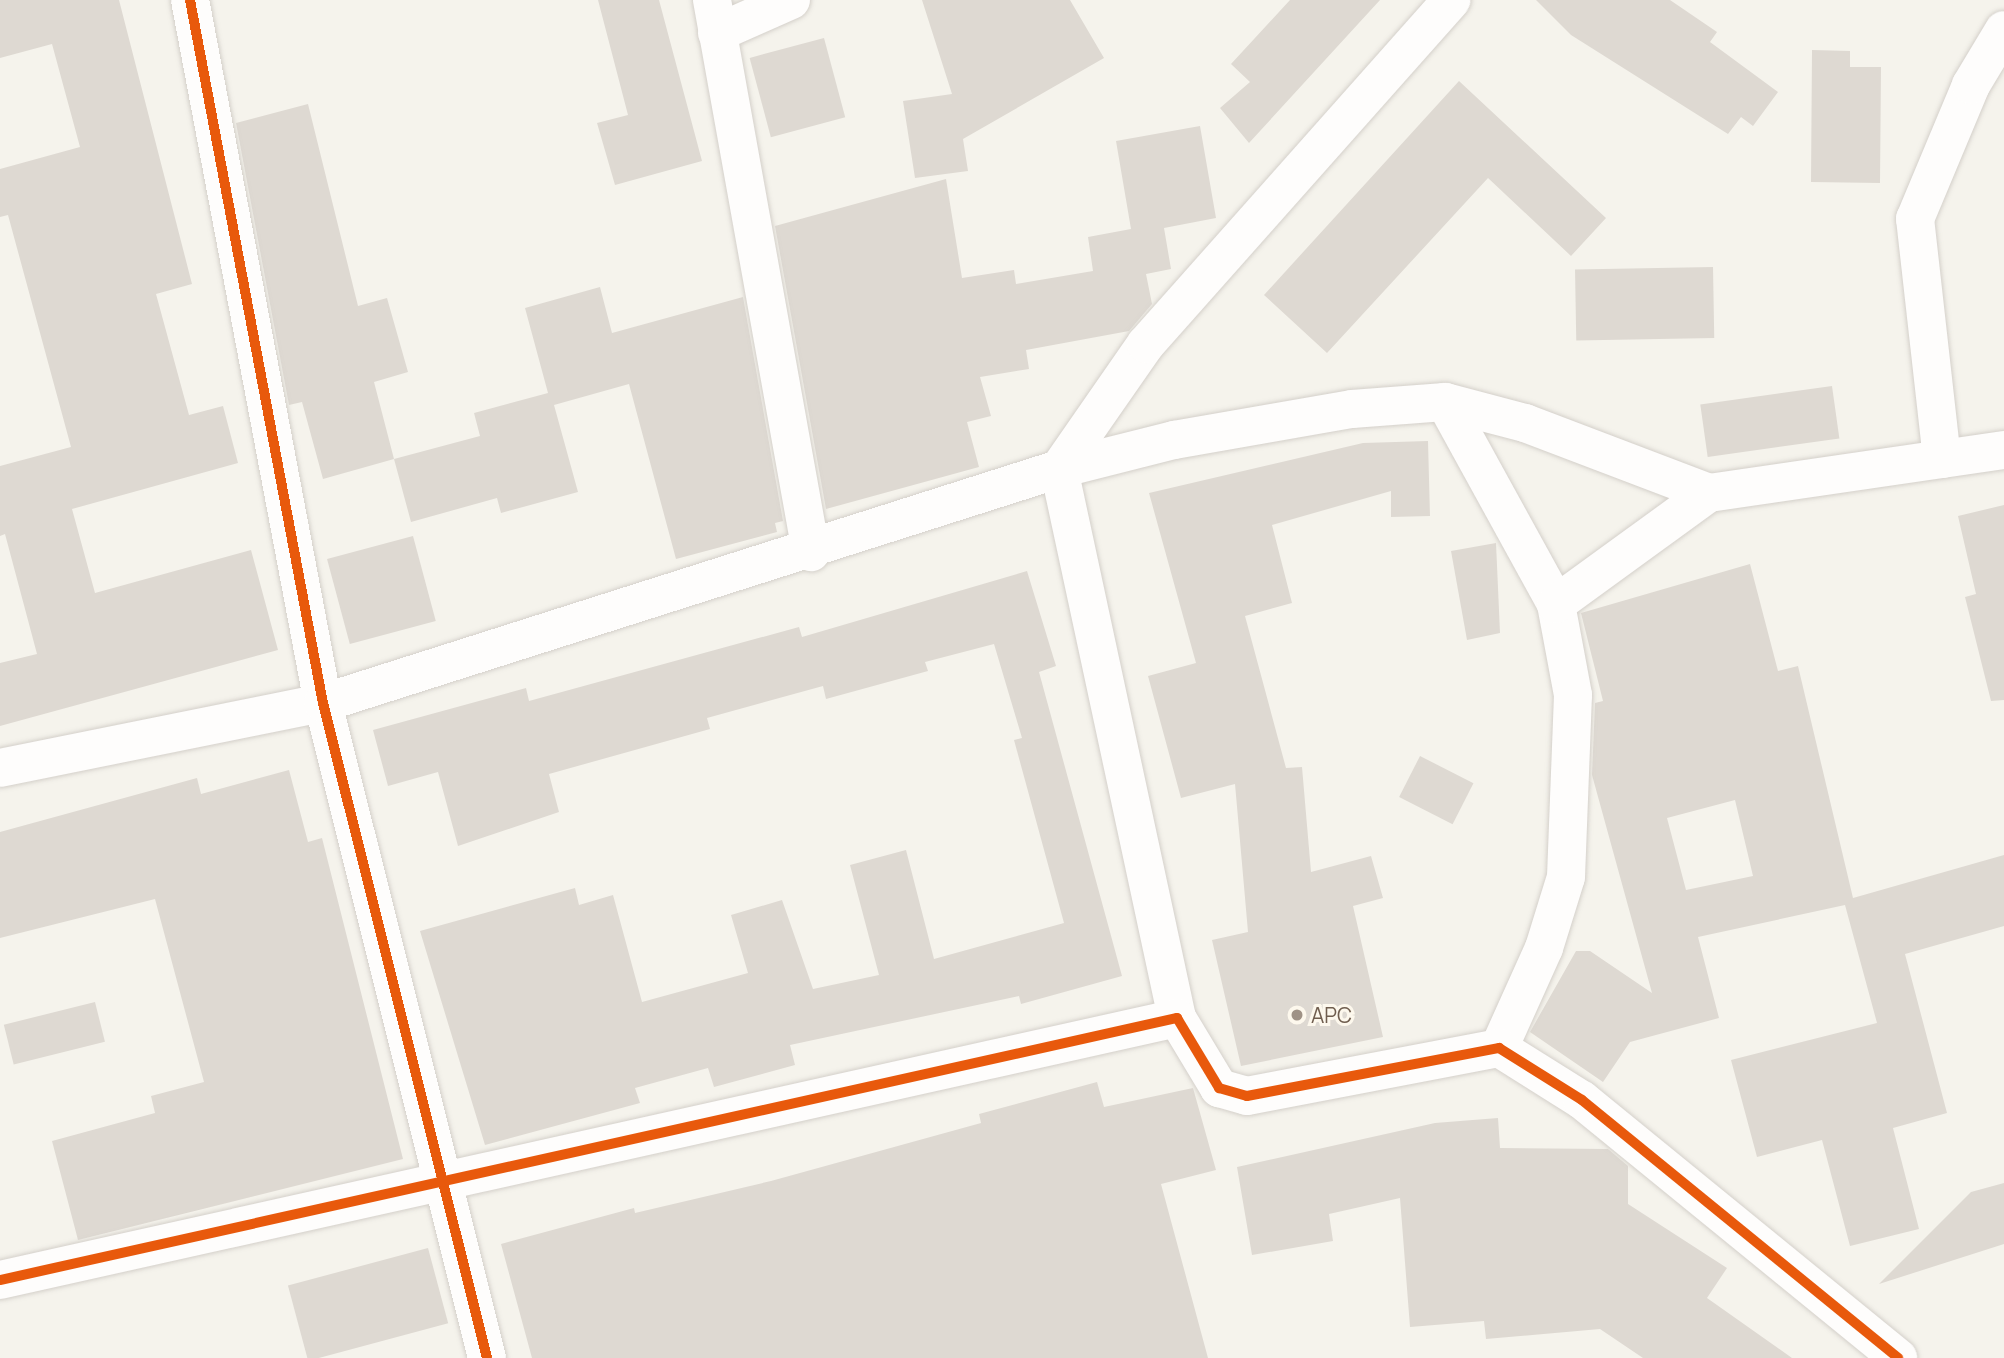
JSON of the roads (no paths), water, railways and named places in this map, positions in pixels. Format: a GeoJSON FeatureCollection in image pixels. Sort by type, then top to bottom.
{"type":"FeatureCollection","features":[{"type":"Feature","properties":{"kind":"street"},"geometry":{"type":"LineString","coordinates":[[190,0],[323,702],[487,1358]]}},
{"type":"Feature","properties":{"kind":"street"},"geometry":{"type":"LineString","coordinates":[[792,0],[715,16],[811,552]]}},
{"type":"Feature","properties":{"kind":"street"},"geometry":{"type":"LineString","coordinates":[[1451,0],[1146,344],[1059,469],[1177,1018],[1219,1088],[1247,1096],[1499,1048],[1582,1100],[1898,1358]]}},
{"type":"Feature","properties":{"kind":"street"},"geometry":{"type":"LineString","coordinates":[[1942,459],[1915,219],[1971,85],[2004,30]]}},
{"type":"Feature","properties":{"kind":"street"},"geometry":{"type":"LineString","coordinates":[[0,768],[323,702],[811,552],[1059,469],[1324,414],[1445,402],[1525,424],[1709,493]]}},
{"type":"Feature","properties":{"kind":"street"},"geometry":{"type":"LineString","coordinates":[[1445,402],[1556,604],[1573,695],[1566,877],[1544,948],[1499,1048]]}},
{"type":"Feature","properties":{"kind":"street"},"geometry":{"type":"LineString","coordinates":[[1556,604],[1709,493],[2004,450]]}},
{"type":"Feature","properties":{"kind":"street"},"geometry":{"type":"LineString","coordinates":[[0,1280],[1177,1018]]}},
{"type":"Feature","properties":{"kind":"place","name":"APC"},"geometry":{"type":"Point","coordinates":[1297,1015]}}]}
